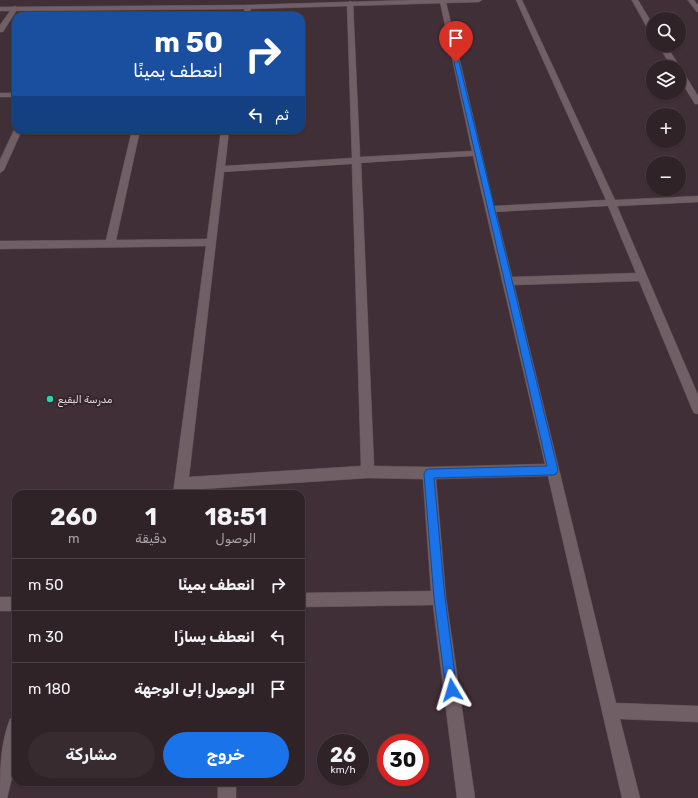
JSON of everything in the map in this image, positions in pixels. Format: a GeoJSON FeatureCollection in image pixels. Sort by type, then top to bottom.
{"type":"FeatureCollection","features":[{"type":"Feature","properties":{"kind":"street"},"geometry":{"type":"LineString","coordinates":[[0,8],[248,7],[316,2],[443,2],[479,0]]}},
{"type":"Feature","properties":{"kind":"street"},"geometry":{"type":"LineString","coordinates":[[519,0],[611,202],[698,409]]}},
{"type":"Feature","properties":{"kind":"street"},"geometry":{"type":"LineString","coordinates":[[635,0],[646,19]]}},
{"type":"Feature","properties":{"kind":"street"},"geometry":{"type":"LineString","coordinates":[[691,0],[698,10]]}},
{"type":"Feature","properties":{"kind":"street"},"geometry":{"type":"LineString","coordinates":[[443,2],[507,281],[631,798]]}},
{"type":"Feature","properties":{"kind":"street"},"geometry":{"type":"LineString","coordinates":[[350,3],[368,472]]}},
{"type":"Feature","properties":{"kind":"street"},"geometry":{"type":"LineString","coordinates":[[247,12],[248,7]]}},
{"type":"Feature","properties":{"kind":"street"},"geometry":{"type":"LineString","coordinates":[[13,12],[16,8]]}},
{"type":"Feature","properties":{"kind":"street"},"geometry":{"type":"LineString","coordinates":[[0,30],[12,14]]}},
{"type":"Feature","properties":{"kind":"street"},"geometry":{"type":"LineString","coordinates":[[686,83],[698,102]]}},
{"type":"Feature","properties":{"kind":"street"},"geometry":{"type":"LineString","coordinates":[[0,95],[12,95]]}},
{"type":"Feature","properties":{"kind":"street"},"geometry":{"type":"LineString","coordinates":[[0,170],[16,134]]}},
{"type":"Feature","properties":{"kind":"street"},"geometry":{"type":"LineString","coordinates":[[110,243],[135,134]]}},
{"type":"Feature","properties":{"kind":"street"},"geometry":{"type":"LineString","coordinates":[[224,134],[181,489],[368,472],[429,474],[553,470]]}},
{"type":"Feature","properties":{"kind":"street"},"geometry":{"type":"LineString","coordinates":[[220,169],[477,153]]}},
{"type":"Feature","properties":{"kind":"street"},"geometry":{"type":"LineString","coordinates":[[490,209],[698,199]]}},
{"type":"Feature","properties":{"kind":"street"},"geometry":{"type":"LineString","coordinates":[[0,245],[211,242]]}},
{"type":"Feature","properties":{"kind":"street"},"geometry":{"type":"LineString","coordinates":[[507,281],[642,277]]}},
{"type":"Feature","properties":{"kind":"street"},"geometry":{"type":"LineString","coordinates":[[429,474],[439,598],[466,798]]}},
{"type":"Feature","properties":{"kind":"street"},"geometry":{"type":"LineString","coordinates":[[305,600],[439,598]]}},
{"type":"Feature","properties":{"kind":"street"},"geometry":{"type":"LineString","coordinates":[[0,604],[12,604]]}},
{"type":"Feature","properties":{"kind":"street"},"geometry":{"type":"LineString","coordinates":[[610,711],[698,714]]}},
{"type":"Feature","properties":{"kind":"street"},"geometry":{"type":"LineString","coordinates":[[0,794],[12,742]]}},
{"type":"Feature","properties":{"kind":"street"},"geometry":{"type":"LineString","coordinates":[[227,798],[228,786]]}},
{"type":"Feature","properties":{"kind":"place","name":"مدرسة البقيع"},"geometry":{"type":"Point","coordinates":[50,399]}},
{"type":"Feature","properties":{"kind":"route"},"geometry":{"type":"LineString","coordinates":[[452,690],[439,598],[429,474],[553,470],[456,62]]}}]}
